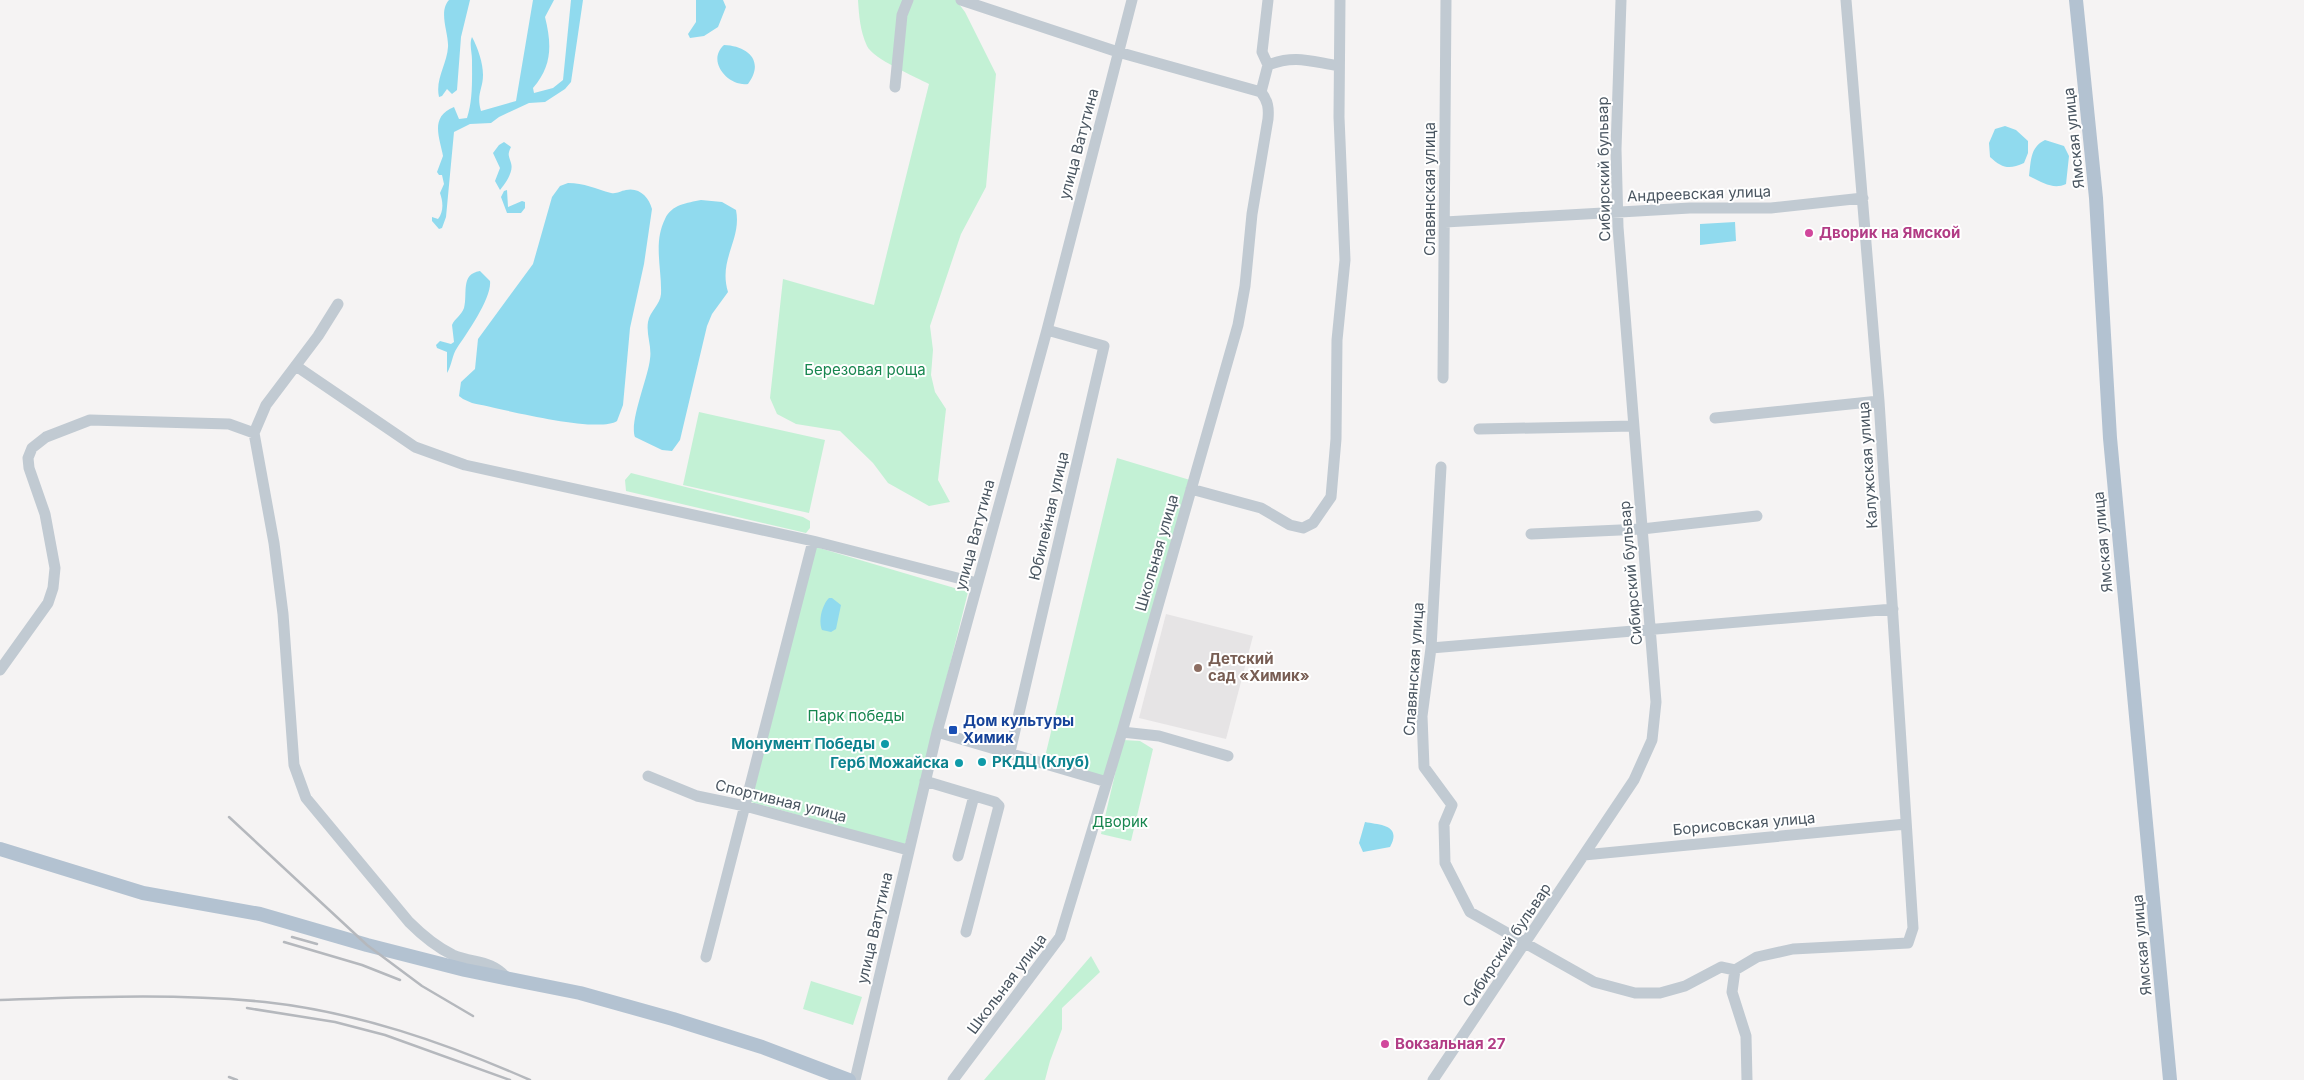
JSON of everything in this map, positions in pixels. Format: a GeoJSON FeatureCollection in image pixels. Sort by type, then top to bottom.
{"type":"FeatureCollection","features":[{"type":"Feature","properties":{"kind":"main road","name":"Ямская улица"},"geometry":{"type":"LineString","coordinates":[[2076,0],[2096,198],[2111,447],[2170,1080]]}},
{"type":"Feature","properties":{"kind":"main road"},"geometry":{"type":"LineString","coordinates":[[0,849],[143,892],[260,914],[464,970],[580,993],[673,1019],[762,1047],[849,1080]]}},
{"type":"Feature","properties":{"kind":"street"},"geometry":{"type":"LineString","coordinates":[[895,87],[902,15],[908,0]]}},
{"type":"Feature","properties":{"kind":"street"},"geometry":{"type":"LineString","coordinates":[[961,0],[1118,52],[1260,92],[1268,64],[1262,52],[1268,0]]}},
{"type":"Feature","properties":{"kind":"street","name":"улица Ватутина"},"geometry":{"type":"LineString","coordinates":[[855,1080],[937,732],[1046,330],[1132,0]]}},
{"type":"Feature","properties":{"kind":"street"},"geometry":{"type":"LineString","coordinates":[[1191,489],[1261,508],[1290,525],[1303,528],[1313,523],[1332,497],[1336,439],[1337,340],[1346,260],[1339,117],[1340,0]]}},
{"type":"Feature","properties":{"kind":"street","name":"Славянская улица"},"geometry":{"type":"LineString","coordinates":[[1443,378],[1446,0]]}},
{"type":"Feature","properties":{"kind":"street","name":"Сибирский бульвар"},"geometry":{"type":"LineString","coordinates":[[1433,1080],[1634,780],[1652,740],[1656,702],[1618,211],[1616,149],[1621,0]]}},
{"type":"Feature","properties":{"kind":"street","name":"Калужская улица"},"geometry":{"type":"LineString","coordinates":[[1846,0],[1879,401],[1913,928]]}},
{"type":"Feature","properties":{"kind":"street"},"geometry":{"type":"LineString","coordinates":[[1268,64],[1285,58],[1301,58],[1340,66]]}},
{"type":"Feature","properties":{"kind":"street","name":"Школьная улица"},"geometry":{"type":"LineString","coordinates":[[953,1080],[1060,937],[1122,732],[1238,325],[1243,299],[1252,214],[1268,119],[1269,108],[1266,98],[1260,92]]}},
{"type":"Feature","properties":{"kind":"street","name":"Андреевская улица"},"geometry":{"type":"LineString","coordinates":[[1445,222],[1618,211],[1690,208],[1772,208],[1863,198]]}},
{"type":"Feature","properties":{"kind":"street"},"geometry":{"type":"LineString","coordinates":[[338,304],[266,406],[254,433],[276,561],[294,765],[306,798],[409,922],[428,941],[454,956],[497,967],[506,978]]}},
{"type":"Feature","properties":{"kind":"street","name":"Юбилейная улица"},"geometry":{"type":"LineString","coordinates":[[1010,752],[1104,346],[1046,330]]}},
{"type":"Feature","properties":{"kind":"street"},"geometry":{"type":"LineString","coordinates":[[296,366],[414,447],[438,457],[475,467],[814,541],[977,583]]}},
{"type":"Feature","properties":{"kind":"street"},"geometry":{"type":"LineString","coordinates":[[1715,418],[1879,401]]}},
{"type":"Feature","properties":{"kind":"street"},"geometry":{"type":"LineString","coordinates":[[0,670],[48,603],[53,588],[55,568],[45,514],[29,468],[28,458],[32,448],[46,436],[90,420],[229,424],[254,433]]}},
{"type":"Feature","properties":{"kind":"street"},"geometry":{"type":"LineString","coordinates":[[1479,429],[1634,426]]}},
{"type":"Feature","properties":{"kind":"street","name":"Славянская улица"},"geometry":{"type":"LineString","coordinates":[[1442,467],[1431,648],[1422,716],[1424,768],[1452,805],[1444,824],[1445,863],[1470,912],[1524,945],[1594,982],[1635,993],[1660,993],[1685,986],[1721,966],[1735,970],[1757,958],[1793,949],[1908,943],[1913,928]]}},
{"type":"Feature","properties":{"kind":"street"},"geometry":{"type":"LineString","coordinates":[[1532,534],[1642,529],[1757,516]]}},
{"type":"Feature","properties":{"kind":"street"},"geometry":{"type":"LineString","coordinates":[[706,957],[814,541]]}},
{"type":"Feature","properties":{"kind":"street"},"geometry":{"type":"LineString","coordinates":[[1431,648],[1650,628],[1893,609]]}},
{"type":"Feature","properties":{"kind":"street"},"geometry":{"type":"LineString","coordinates":[[937,732],[1107,782]]}},
{"type":"Feature","properties":{"kind":"street"},"geometry":{"type":"LineString","coordinates":[[1122,732],[1159,736],[1228,756]]}},
{"type":"Feature","properties":{"kind":"street","name":"Спортивная улица"},"geometry":{"type":"LineString","coordinates":[[648,776],[697,796],[745,806],[908,850]]}},
{"type":"Feature","properties":{"kind":"street"},"geometry":{"type":"LineString","coordinates":[[925,781],[995,802],[999,809],[966,932]]}},
{"type":"Feature","properties":{"kind":"street"},"geometry":{"type":"LineString","coordinates":[[958,856],[974,796]]}},
{"type":"Feature","properties":{"kind":"street","name":"Борисовская улица"},"geometry":{"type":"LineString","coordinates":[[1584,854],[1906,824]]}},
{"type":"Feature","properties":{"kind":"street"},"geometry":{"type":"LineString","coordinates":[[1735,970],[1732,992],[1746,1036],[1747,1080]]}},
{"type":"Feature","properties":{"kind":"shaded area"},"geometry":{"type":"Polygon","coordinates":[[[1166,614],[1253,636],[1226,739],[1139,718],[1166,614]]]}},
{"type":"Feature","properties":{"kind":"green space","name":"Березовая роща"},"geometry":{"type":"Polygon","coordinates":[[[858,0],[956,0],[965,12],[996,74],[986,187],[961,234],[930,326],[933,350],[931,375],[935,392],[946,409],[938,480],[950,502],[929,506],[888,483],[873,463],[840,431],[796,424],[777,414],[770,398],[783,279],[874,305],[929,84],[886,62],[871,51],[863,35],[858,0]]]}},
{"type":"Feature","properties":{"kind":"green space"},"geometry":{"type":"Polygon","coordinates":[[[699,412],[825,440],[809,513],[683,485],[699,412]]]}},
{"type":"Feature","properties":{"kind":"green space"},"geometry":{"type":"Polygon","coordinates":[[[1117,458],[1190,480],[1106,781],[1044,761],[1117,458]]]}},
{"type":"Feature","properties":{"kind":"green space"},"geometry":{"type":"Polygon","coordinates":[[[631,473],[803,517],[810,521],[810,528],[806,533],[626,491],[625,480],[631,473]]]}},
{"type":"Feature","properties":{"kind":"green space","name":"Парк победы"},"geometry":{"type":"Polygon","coordinates":[[[816,547],[968,592],[905,845],[751,802],[816,547]]]}},
{"type":"Feature","properties":{"kind":"green space","name":"Дворик"},"geometry":{"type":"Polygon","coordinates":[[[1123,740],[1140,741],[1153,749],[1131,841],[1101,834],[1123,740]]]}},
{"type":"Feature","properties":{"kind":"green space"},"geometry":{"type":"Polygon","coordinates":[[[1091,956],[1100,972],[1062,1008],[1062,1029],[1045,1080],[984,1080],[1091,956]]]}},
{"type":"Feature","properties":{"kind":"green space"},"geometry":{"type":"Polygon","coordinates":[[[811,981],[862,997],[853,1025],[803,1009],[811,981]]]}},
{"type":"Feature","properties":{"kind":"water"},"geometry":{"type":"Polygon","coordinates":[[[449,0],[470,0],[461,37],[457,90],[452,94],[447,89],[439,97],[440,78],[448,47],[444,10],[449,0]]]}},
{"type":"Feature","properties":{"kind":"water"},"geometry":{"type":"Polygon","coordinates":[[[533,0],[554,0],[545,17],[549,37],[549,55],[544,72],[533,88],[534,93],[553,88],[563,80],[571,0],[583,0],[571,82],[565,89],[545,102],[529,103],[499,117],[491,123],[470,124],[454,132],[446,217],[442,228],[439,229],[432,221],[432,217],[438,219],[441,213],[440,193],[444,184],[442,175],[439,175],[437,172],[443,156],[438,128],[439,122],[441,116],[446,111],[454,107],[459,119],[467,118],[472,89],[472,37],[480,56],[483,70],[483,80],[479,96],[481,111],[516,101],[533,0]]]}},
{"type":"Feature","properties":{"kind":"water"},"geometry":{"type":"Polygon","coordinates":[[[696,0],[723,0],[726,7],[718,27],[704,36],[690,38],[688,34],[696,22],[696,0]]]}},
{"type":"Feature","properties":{"kind":"water"},"geometry":{"type":"Polygon","coordinates":[[[724,45],[740,48],[751,56],[755,68],[748,84],[740,84],[733,81],[722,72],[717,58],[719,51],[724,45]]]}},
{"type":"Feature","properties":{"kind":"water"},"geometry":{"type":"Polygon","coordinates":[[[2005,126],[2016,130],[2028,141],[2028,153],[2024,163],[2014,167],[2002,166],[1990,157],[1989,143],[1995,129],[2005,126]]]}},
{"type":"Feature","properties":{"kind":"water"},"geometry":{"type":"Polygon","coordinates":[[[2045,140],[2064,146],[2069,156],[2066,184],[2052,186],[2029,176],[2031,160],[2036,146],[2045,140]]]}},
{"type":"Feature","properties":{"kind":"water"},"geometry":{"type":"Polygon","coordinates":[[[504,142],[511,147],[509,155],[512,166],[508,178],[500,190],[495,181],[500,168],[493,153],[504,142]]]}},
{"type":"Feature","properties":{"kind":"water"},"geometry":{"type":"Polygon","coordinates":[[[568,183],[585,185],[611,193],[635,190],[646,197],[652,209],[644,264],[630,328],[623,405],[617,421],[606,424],[547,419],[472,403],[459,396],[461,382],[475,369],[478,339],[533,264],[552,197],[560,186],[568,183]]]}},
{"type":"Feature","properties":{"kind":"water"},"geometry":{"type":"Polygon","coordinates":[[[507,190],[508,207],[522,201],[525,202],[525,208],[521,213],[507,213],[501,197],[504,191],[507,190]]]}},
{"type":"Feature","properties":{"kind":"water"},"geometry":{"type":"Polygon","coordinates":[[[701,200],[722,202],[736,210],[736,231],[726,269],[728,292],[712,314],[707,326],[680,440],[672,451],[662,450],[635,437],[634,430],[650,359],[648,322],[661,294],[659,237],[665,219],[672,210],[680,205],[701,200]]]}},
{"type":"Feature","properties":{"kind":"water"},"geometry":{"type":"Polygon","coordinates":[[[1735,222],[1736,241],[1700,245],[1700,224],[1735,222]]]}},
{"type":"Feature","properties":{"kind":"water"},"geometry":{"type":"Polygon","coordinates":[[[480,271],[490,281],[490,288],[478,315],[455,351],[447,373],[447,352],[437,348],[436,345],[440,341],[451,344],[454,342],[452,325],[464,308],[467,280],[474,273],[480,271]]]}},
{"type":"Feature","properties":{"kind":"water"},"geometry":{"type":"Polygon","coordinates":[[[829,598],[832,598],[841,605],[836,629],[831,632],[822,630],[820,622],[823,609],[829,598]]]}},
{"type":"Feature","properties":{"kind":"water"},"geometry":{"type":"Polygon","coordinates":[[[1365,822],[1383,825],[1392,830],[1393,840],[1390,847],[1363,852],[1359,843],[1365,822]]]}},
{"type":"Feature","properties":{"kind":"railway"},"geometry":{"type":"LineString","coordinates":[[229,817],[367,945],[422,986],[473,1016]]}},
{"type":"Feature","properties":{"kind":"railway"},"geometry":{"type":"LineString","coordinates":[[292,937],[317,944]]}},
{"type":"Feature","properties":{"kind":"railway"},"geometry":{"type":"LineString","coordinates":[[284,942],[362,965],[400,980]]}},
{"type":"Feature","properties":{"kind":"railway"},"geometry":{"type":"LineString","coordinates":[[0,1000],[199,997],[265,1002],[299,1007],[333,1013],[401,1031],[498,1066],[530,1080]]}},
{"type":"Feature","properties":{"kind":"railway"},"geometry":{"type":"LineString","coordinates":[[247,1008],[335,1022],[385,1035],[510,1080]]}},
{"type":"Feature","properties":{"kind":"railway"},"geometry":{"type":"LineString","coordinates":[[229,1077],[237,1080]]}},
{"type":"Feature","properties":{"kind":"place","name":"Дворик на Ямской"},"geometry":{"type":"Point","coordinates":[1809,233]}},
{"type":"Feature","properties":{"kind":"place","name":"Детский сад «Химик»"},"geometry":{"type":"Point","coordinates":[1198,668]}},
{"type":"Feature","properties":{"kind":"place","name":"Дом культуры Химик"},"geometry":{"type":"Point","coordinates":[953,730]}},
{"type":"Feature","properties":{"kind":"place","name":"Монумент Победы"},"geometry":{"type":"Point","coordinates":[885,744]}},
{"type":"Feature","properties":{"kind":"place","name":"РКДЦ (Клуб)"},"geometry":{"type":"Point","coordinates":[982,762]}},
{"type":"Feature","properties":{"kind":"place","name":"Герб Можайска"},"geometry":{"type":"Point","coordinates":[959,763]}},
{"type":"Feature","properties":{"kind":"place","name":"Вокзальная 27"},"geometry":{"type":"Point","coordinates":[1385,1044]}}]}
